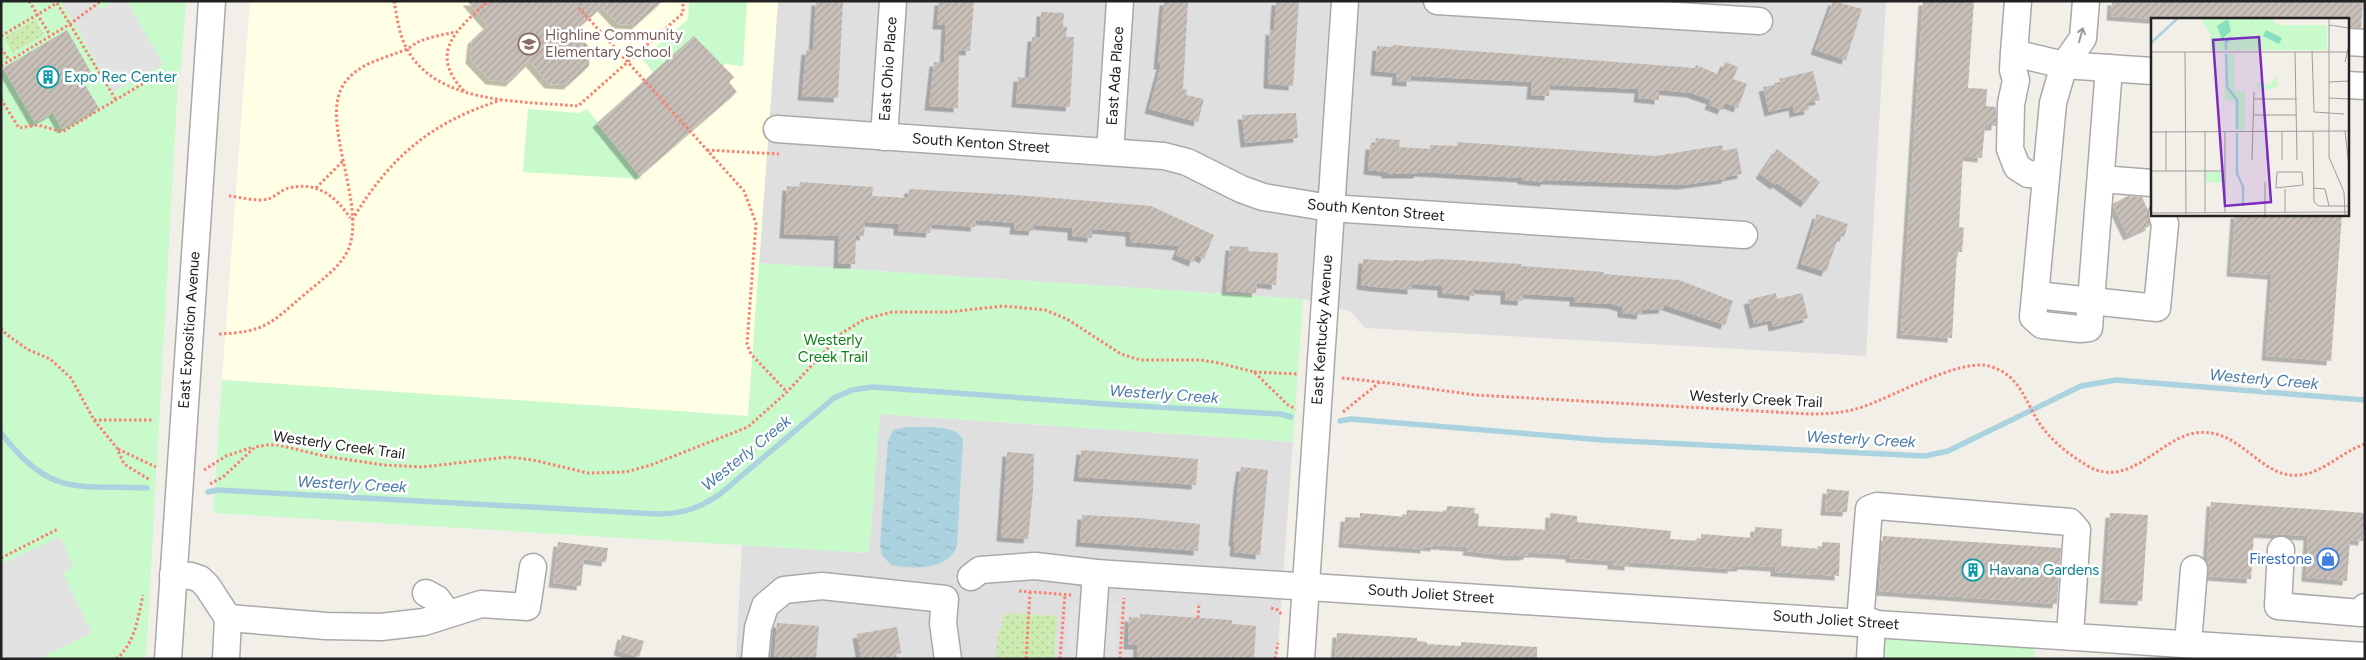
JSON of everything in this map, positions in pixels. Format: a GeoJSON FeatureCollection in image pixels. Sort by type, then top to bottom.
{"type":"FeatureCollection","features":[{"type":"Feature","properties":{"kind":"street","name":"East Exposition Avenue"},"geometry":{"type":"LineString","coordinates":[[168,659],[212,1]]}},
{"type":"Feature","properties":{"kind":"street","name":"East Ohio Place"},"geometry":{"type":"LineString","coordinates":[[884,137],[893,1]]}},
{"type":"Feature","properties":{"kind":"street","name":"East Ada Place"},"geometry":{"type":"LineString","coordinates":[[1110,152],[1120,1]]}},
{"type":"Feature","properties":{"kind":"street","name":"East Kentucky Avenue"},"geometry":{"type":"LineString","coordinates":[[1301,659],[1345,1]]}},
{"type":"Feature","properties":{"kind":"street"},"geometry":{"type":"LineString","coordinates":[[1437,1],[1759,21]]}},
{"type":"Feature","properties":{"kind":"street"},"geometry":{"type":"LineString","coordinates":[[2018,1],[2013,70],[2016,80],[2011,104],[2010,149],[2017,167],[2028,174],[2046,175]]}},
{"type":"Feature","properties":{"kind":"street"},"geometry":{"type":"LineString","coordinates":[[2086,1],[2083,38],[2064,65],[2053,103],[2033,317],[2042,325],[2080,329],[2089,328],[2109,68]]}},
{"type":"Feature","properties":{"kind":"street"},"geometry":{"type":"LineString","coordinates":[[2348,42],[2365,43]]}},
{"type":"Feature","properties":{"kind":"street"},"geometry":{"type":"LineString","coordinates":[[2014,53],[2064,65],[2151,71]]}},
{"type":"Feature","properties":{"kind":"street"},"geometry":{"type":"LineString","coordinates":[[2348,85],[2365,86]]}},
{"type":"Feature","properties":{"kind":"street","name":"South Kenton Street"},"geometry":{"type":"LineString","coordinates":[[778,142],[884,137],[1164,156],[1186,162],[1241,189],[1263,197],[1330,208],[1744,235]]}},
{"type":"Feature","properties":{"kind":"street"},"geometry":{"type":"LineString","coordinates":[[2101,179],[2151,183]]}},
{"type":"Feature","properties":{"kind":"street"},"geometry":{"type":"LineString","coordinates":[[2092,301],[2156,308],[2165,224],[2162,215]]}},
{"type":"Feature","properties":{"kind":"street"},"geometry":{"type":"LineString","coordinates":[[1870,659],[1866,622],[1869,509],[1877,506],[2070,522],[2077,530],[2070,635]]}},
{"type":"Feature","properties":{"kind":"street"},"geometry":{"type":"LineString","coordinates":[[2281,550],[2278,606],[2361,612],[2365,608]]}},
{"type":"Feature","properties":{"kind":"street","name":"South Joliet Street"},"geometry":{"type":"LineString","coordinates":[[971,577],[980,570],[1034,566],[1096,573],[2070,635],[2116,648],[2188,643],[2310,655],[2365,656]]}},
{"type":"Feature","properties":{"kind":"street"},"geometry":{"type":"LineString","coordinates":[[228,618],[349,620],[411,625],[481,604],[527,607],[533,567]]}},
{"type":"Feature","properties":{"kind":"street"},"geometry":{"type":"LineString","coordinates":[[2188,643],[2194,569]]}},
{"type":"Feature","properties":{"kind":"street"},"geometry":{"type":"LineString","coordinates":[[1090,659],[1096,573]]}},
{"type":"Feature","properties":{"kind":"street"},"geometry":{"type":"LineString","coordinates":[[173,575],[190,576],[200,580],[207,586],[228,618],[226,659]]}},
{"type":"Feature","properties":{"kind":"street"},"geometry":{"type":"LineString","coordinates":[[755,659],[758,628],[765,606],[784,590],[822,586],[945,600],[943,624],[948,659]]}},
{"type":"Feature","properties":{"kind":"street"},"geometry":{"type":"LineString","coordinates":[[426,593],[437,599],[448,614]]}},
{"type":"Feature","properties":{"kind":"street"},"geometry":{"type":"LineString","coordinates":[[2310,655],[2313,609]]}},
{"type":"Feature","properties":{"kind":"path"},"geometry":{"type":"LineString","coordinates":[[29,1],[50,34]]}},
{"type":"Feature","properties":{"kind":"path"},"geometry":{"type":"LineString","coordinates":[[1,66],[50,34],[70,24],[101,1]]}},
{"type":"Feature","properties":{"kind":"path"},"geometry":{"type":"LineString","coordinates":[[394,1],[407,50],[423,70],[443,85],[501,99],[578,106],[682,13],[683,1]]}},
{"type":"Feature","properties":{"kind":"path"},"geometry":{"type":"LineString","coordinates":[[464,91],[452,78],[447,54],[455,32],[487,2]]}},
{"type":"Feature","properties":{"kind":"path"},"geometry":{"type":"LineString","coordinates":[[1,36],[57,3],[116,100]]}},
{"type":"Feature","properties":{"kind":"path"},"geometry":{"type":"LineString","coordinates":[[579,8],[744,191],[752,207],[756,222],[757,240],[748,344],[751,354],[787,392]]}},
{"type":"Feature","properties":{"kind":"path"},"geometry":{"type":"LineString","coordinates":[[219,334],[249,332],[272,322],[336,267],[349,247],[352,220],[344,159],[335,122],[337,97],[343,85],[352,74],[368,64],[407,50],[419,42],[455,32]]}},
{"type":"Feature","properties":{"kind":"path"},"geometry":{"type":"LineString","coordinates":[[1,48],[9,60]]}},
{"type":"Feature","properties":{"kind":"path"},"geometry":{"type":"LineString","coordinates":[[1,99],[19,128],[38,125],[62,132],[144,83]]}},
{"type":"Feature","properties":{"kind":"path"},"geometry":{"type":"LineString","coordinates":[[352,220],[382,177],[416,143],[452,118],[501,99]]}},
{"type":"Feature","properties":{"kind":"path"},"geometry":{"type":"LineString","coordinates":[[706,150],[778,142]]}},
{"type":"Feature","properties":{"kind":"path"},"geometry":{"type":"LineString","coordinates":[[316,188],[344,159]]}},
{"type":"Feature","properties":{"kind":"path"},"geometry":{"type":"LineString","coordinates":[[229,196],[267,199],[288,188],[316,188],[332,196],[343,206],[352,220]]}},
{"type":"Feature","properties":{"kind":"path","name":"Westerly Creek Trail"},"geometry":{"type":"LineString","coordinates":[[204,470],[226,456],[255,447],[278,445],[324,456],[384,465],[423,467],[508,457],[533,460],[588,473],[618,474],[651,465],[738,432],[758,419],[787,392],[842,332],[853,325],[878,315],[1022,307],[1045,310],[1067,319],[1121,354],[1140,360],[1202,360],[1254,372],[1288,405],[1296,409]]}},
{"type":"Feature","properties":{"kind":"path"},"geometry":{"type":"LineString","coordinates":[[1,328],[6,334],[27,349],[50,359],[71,378],[94,420],[117,448],[124,464],[150,480]]}},
{"type":"Feature","properties":{"kind":"path","name":"Westerly Creek Trail"},"geometry":{"type":"LineString","coordinates":[[1343,412],[1380,382],[1476,395],[1808,414],[1835,413],[1863,407],[1948,372],[1970,366],[1989,366],[2010,377],[2024,393],[2041,426],[2062,450],[2091,467],[2115,472],[2137,465],[2188,434],[2198,433],[2225,436],[2274,470],[2286,474],[2300,475],[2310,472],[2365,444]]}},
{"type":"Feature","properties":{"kind":"path"},"geometry":{"type":"LineString","coordinates":[[94,420],[154,420]]}},
{"type":"Feature","properties":{"kind":"path","name":"Westerly Creek Trail"},"geometry":{"type":"LineString","coordinates":[[210,484],[223,476],[255,447]]}},
{"type":"Feature","properties":{"kind":"path"},"geometry":{"type":"LineString","coordinates":[[117,448],[156,468]]}},
{"type":"Feature","properties":{"kind":"path"},"geometry":{"type":"LineString","coordinates":[[1,558],[58,529]]}},
{"type":"Feature","properties":{"kind":"path"},"geometry":{"type":"LineString","coordinates":[[1014,591],[1065,594],[1060,659]]}},
{"type":"Feature","properties":{"kind":"path"},"geometry":{"type":"LineString","coordinates":[[1026,659],[1030,592]]}},
{"type":"Feature","properties":{"kind":"path"},"geometry":{"type":"LineString","coordinates":[[116,659],[129,642],[136,624],[142,595]]}},
{"type":"Feature","properties":{"kind":"path"},"geometry":{"type":"LineString","coordinates":[[1120,659],[1124,598],[1134,599]]}},
{"type":"Feature","properties":{"kind":"path"},"geometry":{"type":"LineString","coordinates":[[1190,602],[1209,604]]}},
{"type":"Feature","properties":{"kind":"path"},"geometry":{"type":"LineString","coordinates":[[1198,618],[1199,603]]}},
{"type":"Feature","properties":{"kind":"path"},"geometry":{"type":"LineString","coordinates":[[1268,608],[1278,610],[1283,620]]}},
{"type":"Feature","properties":{"kind":"path"},"geometry":{"type":"LineString","coordinates":[[1275,659],[1279,638]]}},
{"type":"Feature","properties":{"kind":"shaded area"},"geometry":{"type":"Polygon","coordinates":[[[61,1],[95,1],[100,10],[114,1],[127,1],[163,64],[114,92],[61,1]]]}},
{"type":"Feature","properties":{"kind":"shaded area"},"geometry":{"type":"Polygon","coordinates":[[[250,1],[778,1],[748,416],[222,380],[250,1]]]}},
{"type":"Feature","properties":{"kind":"shaded area"},"geometry":{"type":"Polygon","coordinates":[[[778,1],[1886,1],[1866,356],[1365,328],[1350,311],[1303,299],[759,263],[778,1]]]}},
{"type":"Feature","properties":{"kind":"shaded area"},"geometry":{"type":"Polygon","coordinates":[[[879,414],[1293,442],[1277,659],[736,659],[742,545],[869,553],[879,414]]]}},
{"type":"Feature","properties":{"kind":"shaded area"},"geometry":{"type":"Polygon","coordinates":[[[60,537],[74,567],[63,573],[92,633],[38,659],[1,659],[1,564],[60,537]]]}},
{"type":"Feature","properties":{"kind":"shaded area"},"geometry":{"type":"Polygon","coordinates":[[[1070,602],[1119,605],[1115,659],[1065,659],[1070,602]]]}},
{"type":"Feature","properties":{"kind":"green space"},"geometry":{"type":"Polygon","coordinates":[[[1,1],[186,1],[181,66],[178,80],[146,659],[1,659],[1,1]]]}},
{"type":"Feature","properties":{"kind":"green space"},"geometry":{"type":"Polygon","coordinates":[[[689,1],[747,1],[743,66],[725,64],[679,102],[642,59],[688,19],[689,1]]]}},
{"type":"Feature","properties":{"kind":"green space"},"geometry":{"type":"Polygon","coordinates":[[[35,19],[44,35],[13,53],[4,38],[35,19]]]}},
{"type":"Feature","properties":{"kind":"green space"},"geometry":{"type":"Polygon","coordinates":[[[528,109],[579,113],[587,109],[642,179],[523,172],[528,109]]]}},
{"type":"Feature","properties":{"kind":"green space","name":"Westerly Creek Trail"},"geometry":{"type":"Polygon","coordinates":[[[759,263],[1303,299],[1293,442],[880,414],[869,553],[213,513],[222,380],[748,416],[759,263]]]}},
{"type":"Feature","properties":{"kind":"green space"},"geometry":{"type":"Polygon","coordinates":[[[1007,613],[1057,616],[1054,659],[996,659],[998,631],[1002,629],[1003,617],[1007,613]]]}},
{"type":"Feature","properties":{"kind":"green space"},"geometry":{"type":"Polygon","coordinates":[[[1879,635],[2036,645],[2035,659],[1877,659],[1879,635]]]}},
{"type":"Feature","properties":{"kind":"water"},"geometry":{"type":"Polygon","coordinates":[[[906,427],[938,427],[953,431],[963,440],[957,546],[946,560],[929,566],[909,567],[891,565],[882,555],[880,545],[888,441],[893,430],[906,427]]]}},
{"type":"Feature","properties":{"kind":"building","name":"Highline Community Elementary School"},"geometry":{"type":"Polygon","coordinates":[[[467,1],[663,1],[636,25],[618,24],[602,7],[575,31],[590,48],[589,66],[568,85],[549,84],[530,62],[510,82],[490,80],[470,59],[472,40],[488,25],[467,1]]]}},
{"type":"Feature","properties":{"kind":"building"},"geometry":{"type":"Polygon","coordinates":[[[816,1],[843,1],[838,98],[802,96],[806,50],[813,51],[816,1]]]}},
{"type":"Feature","properties":{"kind":"building"},"geometry":{"type":"Polygon","coordinates":[[[939,1],[974,1],[970,51],[959,50],[958,108],[929,106],[934,62],[944,62],[946,25],[937,25],[939,1]]]}},
{"type":"Feature","properties":{"kind":"building"},"geometry":{"type":"Polygon","coordinates":[[[1164,1],[1188,1],[1183,89],[1187,90],[1186,95],[1204,99],[1198,122],[1149,109],[1161,65],[1158,65],[1164,1]]]}},
{"type":"Feature","properties":{"kind":"building"},"geometry":{"type":"Polygon","coordinates":[[[1276,1],[1299,1],[1293,86],[1268,84],[1270,30],[1274,31],[1276,1]]]}},
{"type":"Feature","properties":{"kind":"building"},"geometry":{"type":"Polygon","coordinates":[[[1833,1],[1862,9],[1846,60],[1815,50],[1833,1]]]}},
{"type":"Feature","properties":{"kind":"building"},"geometry":{"type":"Polygon","coordinates":[[[1923,1],[1974,1],[1968,88],[1987,89],[1986,106],[1996,107],[1996,126],[1985,126],[1982,158],[1963,156],[1959,227],[1964,228],[1962,252],[1957,252],[1952,338],[1901,334],[1923,1]]]}},
{"type":"Feature","properties":{"kind":"building"},"geometry":{"type":"Polygon","coordinates":[[[2112,1],[2363,1],[2361,28],[2348,27],[2348,18],[2151,19],[2111,16],[2112,1]]]}},
{"type":"Feature","properties":{"kind":"building"},"geometry":{"type":"Polygon","coordinates":[[[1041,12],[1064,13],[1063,26],[1067,27],[1066,37],[1074,37],[1070,107],[1016,103],[1018,77],[1029,78],[1032,37],[1040,37],[1041,12]]]}},
{"type":"Feature","properties":{"kind":"building","name":"Expo Rec Center"},"geometry":{"type":"Polygon","coordinates":[[[67,30],[92,74],[82,80],[99,108],[62,129],[53,113],[35,123],[3,68],[67,30]]]}},
{"type":"Feature","properties":{"kind":"building"},"geometry":{"type":"Polygon","coordinates":[[[694,36],[734,77],[729,82],[737,92],[640,176],[597,123],[694,36]]]}},
{"type":"Feature","properties":{"kind":"building"},"geometry":{"type":"Polygon","coordinates":[[[1393,45],[1695,68],[1696,65],[1720,75],[1725,62],[1738,67],[1733,79],[1747,84],[1738,108],[1725,103],[1722,110],[1709,105],[1711,100],[1691,93],[1659,90],[1659,100],[1638,98],[1639,89],[1550,85],[1549,96],[1531,95],[1532,82],[1411,76],[1411,82],[1396,81],[1397,73],[1375,71],[1377,46],[1393,47],[1393,45]]]}},
{"type":"Feature","properties":{"kind":"building"},"geometry":{"type":"Polygon","coordinates":[[[1813,71],[1820,100],[1808,103],[1809,110],[1794,113],[1793,106],[1769,112],[1763,87],[1781,84],[1779,79],[1813,71]]]}},
{"type":"Feature","properties":{"kind":"building"},"geometry":{"type":"Polygon","coordinates":[[[1296,113],[1298,138],[1245,143],[1242,115],[1296,113]]]}},
{"type":"Feature","properties":{"kind":"building"},"geometry":{"type":"Polygon","coordinates":[[[1376,138],[1400,140],[1399,147],[1430,149],[1430,145],[1457,146],[1457,142],[1656,156],[1722,145],[1723,151],[1737,148],[1742,174],[1726,177],[1726,179],[1683,185],[1545,180],[1545,182],[1522,180],[1522,178],[1419,172],[1418,174],[1386,174],[1386,172],[1368,170],[1370,145],[1375,145],[1376,138]]]}},
{"type":"Feature","properties":{"kind":"building"},"geometry":{"type":"Polygon","coordinates":[[[1777,149],[1820,182],[1805,203],[1777,183],[1775,185],[1760,174],[1777,149]]]}},
{"type":"Feature","properties":{"kind":"building"},"geometry":{"type":"Polygon","coordinates":[[[800,182],[873,187],[872,196],[908,198],[909,189],[1017,195],[1151,206],[1214,235],[1204,259],[1196,255],[1193,262],[1176,255],[1180,246],[1130,242],[1130,232],[1092,229],[1092,238],[1072,236],[1072,228],[1034,225],[1033,231],[1014,230],[1015,223],[976,220],[975,227],[932,224],[930,233],[898,231],[898,224],[865,222],[864,236],[856,235],[855,264],[838,264],[839,236],[784,234],[787,186],[799,187],[800,182]]]}},
{"type":"Feature","properties":{"kind":"building"},"geometry":{"type":"Polygon","coordinates":[[[2128,196],[2142,197],[2148,210],[2150,226],[2128,236],[2113,205],[2128,196]]]}},
{"type":"Feature","properties":{"kind":"building"},"geometry":{"type":"Polygon","coordinates":[[[1817,214],[1848,224],[1844,237],[1839,236],[1826,272],[1801,264],[1817,214]]]}},
{"type":"Feature","properties":{"kind":"building"},"geometry":{"type":"Polygon","coordinates":[[[2235,215],[2342,215],[2331,361],[2266,356],[2272,275],[2231,272],[2235,215]]]}},
{"type":"Feature","properties":{"kind":"building"},"geometry":{"type":"Polygon","coordinates":[[[1230,246],[1249,247],[1248,251],[1278,253],[1276,285],[1257,283],[1256,293],[1226,291],[1230,246]]]}},
{"type":"Feature","properties":{"kind":"building"},"geometry":{"type":"Polygon","coordinates":[[[1363,259],[1424,261],[1440,259],[1521,264],[1521,266],[1679,280],[1733,301],[1725,325],[1664,305],[1663,309],[1642,310],[1641,315],[1622,313],[1622,307],[1611,304],[1574,302],[1574,297],[1523,294],[1522,301],[1505,300],[1505,291],[1474,289],[1474,296],[1442,293],[1442,286],[1412,284],[1412,290],[1375,287],[1361,285],[1363,259]]]}},
{"type":"Feature","properties":{"kind":"building"},"geometry":{"type":"Polygon","coordinates":[[[1776,293],[1777,299],[1802,293],[1808,318],[1773,327],[1772,320],[1754,324],[1748,300],[1776,293]]]}},
{"type":"Feature","properties":{"kind":"building"},"geometry":{"type":"Polygon","coordinates":[[[1081,450],[1198,459],[1196,485],[1078,477],[1081,450]]]}},
{"type":"Feature","properties":{"kind":"building"},"geometry":{"type":"Polygon","coordinates":[[[1007,452],[1034,454],[1033,491],[1028,539],[1001,537],[1007,452]]]}},
{"type":"Feature","properties":{"kind":"building"},"geometry":{"type":"Polygon","coordinates":[[[1241,467],[1268,470],[1260,555],[1234,552],[1235,542],[1233,542],[1241,467]]]}},
{"type":"Feature","properties":{"kind":"building"},"geometry":{"type":"Polygon","coordinates":[[[1827,489],[1849,491],[1847,512],[1825,511],[1827,489]]]}},
{"type":"Feature","properties":{"kind":"building"},"geometry":{"type":"Polygon","coordinates":[[[2211,502],[2365,513],[2363,541],[2350,540],[2347,581],[2306,577],[2308,536],[2254,533],[2251,579],[2208,576],[2207,562],[2211,502]]]}},
{"type":"Feature","properties":{"kind":"building"},"geometry":{"type":"Polygon","coordinates":[[[1447,506],[1475,508],[1474,513],[1479,514],[1478,526],[1549,530],[1550,513],[1577,516],[1577,522],[1671,531],[1670,539],[1701,541],[1701,534],[1754,538],[1755,527],[1782,529],[1781,546],[1822,549],[1822,542],[1840,543],[1839,576],[1775,572],[1775,567],[1742,565],[1741,567],[1732,567],[1732,569],[1629,562],[1629,566],[1612,565],[1612,561],[1570,558],[1570,555],[1528,553],[1528,555],[1523,556],[1510,556],[1467,551],[1468,547],[1435,545],[1435,547],[1425,546],[1425,549],[1343,543],[1345,517],[1360,518],[1360,513],[1406,517],[1407,510],[1446,512],[1447,506]]]}},
{"type":"Feature","properties":{"kind":"building"},"geometry":{"type":"Polygon","coordinates":[[[2110,513],[2148,515],[2142,601],[2104,599],[2110,513]]]}},
{"type":"Feature","properties":{"kind":"building"},"geometry":{"type":"Polygon","coordinates":[[[1082,515],[1200,524],[1198,551],[1080,542],[1082,515]]]}},
{"type":"Feature","properties":{"kind":"building","name":"Havana Gardens"},"geometry":{"type":"Polygon","coordinates":[[[1883,536],[2061,548],[2057,604],[1879,591],[1883,536]]]}},
{"type":"Feature","properties":{"kind":"building"},"geometry":{"type":"Polygon","coordinates":[[[558,542],[608,548],[606,562],[584,559],[581,586],[553,583],[558,542]]]}},
{"type":"Feature","properties":{"kind":"building"},"geometry":{"type":"Polygon","coordinates":[[[1140,614],[1232,620],[1232,624],[1256,626],[1254,659],[1137,659],[1138,645],[1128,645],[1129,617],[1140,618],[1140,614]]]}},
{"type":"Feature","properties":{"kind":"building"},"geometry":{"type":"Polygon","coordinates":[[[777,623],[819,626],[816,659],[774,659],[777,623]]]}},
{"type":"Feature","properties":{"kind":"building"},"geometry":{"type":"Polygon","coordinates":[[[897,627],[901,653],[896,654],[897,659],[861,658],[857,634],[897,627]]]}},
{"type":"Feature","properties":{"kind":"building"},"geometry":{"type":"Polygon","coordinates":[[[1337,633],[1417,638],[1417,641],[1427,642],[1427,644],[1461,646],[1461,642],[1537,647],[1537,659],[1335,659],[1337,633]]]}},
{"type":"Feature","properties":{"kind":"building"},"geometry":{"type":"Polygon","coordinates":[[[622,635],[644,641],[639,657],[618,651],[622,635]]]}},
{"type":"Feature","properties":{"kind":"waterway","name":"Westerly Creek"},"geometry":{"type":"LineString","coordinates":[[1340,421],[1351,419],[1603,440],[1925,456],[1948,451],[2081,386],[2116,380],[2365,400]]}},
{"type":"Feature","properties":{"kind":"waterway","name":"Westerly Creek"},"geometry":{"type":"LineString","coordinates":[[208,492],[217,490],[658,514],[675,513],[698,506],[720,494],[834,398],[852,390],[872,387],[1120,405],[1281,414],[1291,417]]}},
{"type":"Feature","properties":{"kind":"waterway","name":"Westerly Creek"},"geometry":{"type":"LineString","coordinates":[[1,433],[18,454],[34,468],[50,478],[82,486],[147,488]]}},
{"type":"Feature","properties":{"kind":"place","name":"Highline Community Elementary School"},"geometry":{"type":"Point","coordinates":[529,44]}},
{"type":"Feature","properties":{"kind":"place","name":"Expo Rec Center"},"geometry":{"type":"Point","coordinates":[48,77]}},
{"type":"Feature","properties":{"kind":"place","name":"Firestone"},"geometry":{"type":"Point","coordinates":[2328,559]}},
{"type":"Feature","properties":{"kind":"place","name":"Havana Gardens"},"geometry":{"type":"Point","coordinates":[1973,570]}}]}
